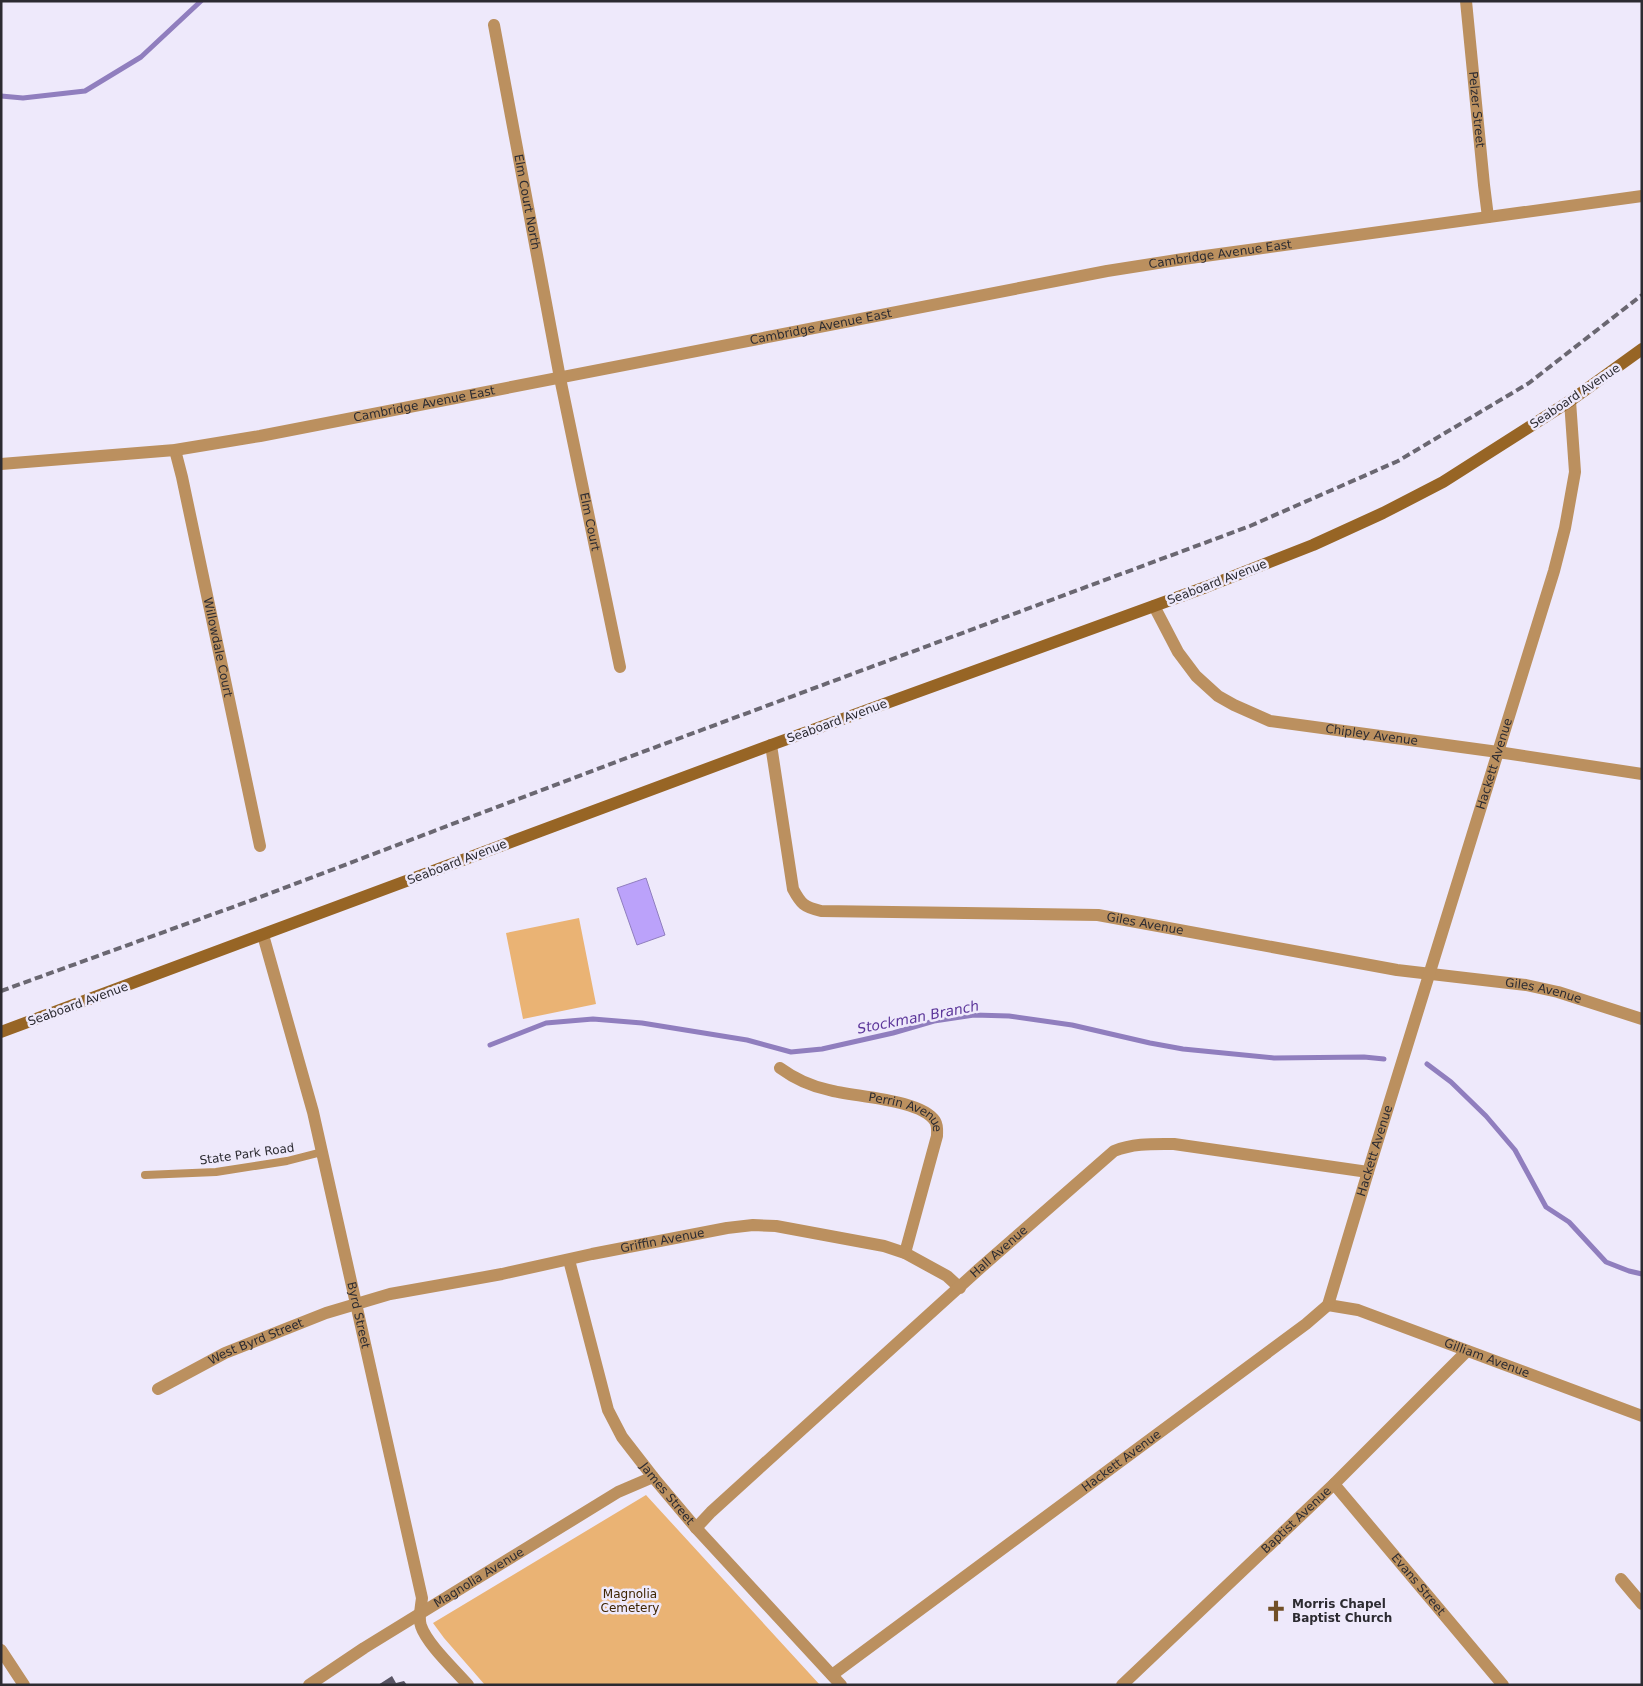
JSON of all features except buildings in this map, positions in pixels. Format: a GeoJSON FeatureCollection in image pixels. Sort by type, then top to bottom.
{"type":"FeatureCollection","features":[{"type":"Feature","properties":{"kind":"main road","name":"Seaboard Avenue"},"geometry":{"type":"LineString","coordinates":[[1,1032],[771,745],[1154,606],[1313,545],[1383,513],[1443,482],[1570,401],[1642,349]]}},
{"type":"Feature","properties":{"kind":"street","name":"Pelzer Street"},"geometry":{"type":"LineString","coordinates":[[1466,1],[1488,217]]}},
{"type":"Feature","properties":{"kind":"street","name":"Elm Court North"},"geometry":{"type":"LineString","coordinates":[[494,25],[560,378]]}},
{"type":"Feature","properties":{"kind":"street","name":"Cambridge Avenue East"},"geometry":{"type":"LineString","coordinates":[[1,464],[175,450],[260,436],[1107,271],[1183,258],[1642,196]]}},
{"type":"Feature","properties":{"kind":"street","name":"Elm Court"},"geometry":{"type":"LineString","coordinates":[[560,378],[620,667]]}},
{"type":"Feature","properties":{"kind":"street","name":"Hackett Avenue"},"geometry":{"type":"LineString","coordinates":[[836,1680],[1306,1324],[1328,1305],[1554,571],[1565,528],[1575,472],[1570,401]]}},
{"type":"Feature","properties":{"kind":"street","name":"Willowdale Court"},"geometry":{"type":"LineString","coordinates":[[175,450],[260,846]]}},
{"type":"Feature","properties":{"kind":"street","name":"Chipley Avenue"},"geometry":{"type":"LineString","coordinates":[[1154,606],[1178,652],[1196,676],[1218,696],[1249,713],[1290,724],[1498,752],[1642,774]]}},
{"type":"Feature","properties":{"kind":"street","name":"Giles Avenue"},"geometry":{"type":"LineString","coordinates":[[771,745],[793,888],[798,899],[809,908],[821,911],[1064,913],[1098,915],[1430,975],[1534,987],[1558,992],[1642,1018]]}},
{"type":"Feature","properties":{"kind":"street","name":"Byrd Street"},"geometry":{"type":"LineString","coordinates":[[263,935],[313,1112],[357,1304],[422,1598],[421,1626],[431,1642],[468,1685]]}},
{"type":"Feature","properties":{"kind":"street","name":"Perrin Avenue"},"geometry":{"type":"LineString","coordinates":[[780,1068],[810,1085],[830,1091],[892,1101],[912,1107],[929,1115],[935,1122],[937,1136],[905,1253]]}},
{"type":"Feature","properties":{"kind":"street","name":"Hall Avenue"},"geometry":{"type":"LineString","coordinates":[[696,1528],[718,1506],[1108,1155],[1126,1146],[1147,1143],[1174,1144],[1368,1172]]}},
{"type":"Feature","properties":{"kind":"street","name":"Griffin Avenue"},"geometry":{"type":"LineString","coordinates":[[357,1304],[390,1294],[502,1274],[727,1228],[753,1226],[800,1229],[884,1246],[905,1253],[947,1276],[960,1288]]}},
{"type":"Feature","properties":{"kind":"street","name":"James Street"},"geometry":{"type":"LineString","coordinates":[[569,1260],[608,1410],[622,1437],[696,1528],[836,1680]]}},
{"type":"Feature","properties":{"kind":"street","name":"West Byrd Street"},"geometry":{"type":"LineString","coordinates":[[158,1389],[225,1353],[326,1313],[357,1304]]}},
{"type":"Feature","properties":{"kind":"street","name":"Gilliam Avenue"},"geometry":{"type":"LineString","coordinates":[[1328,1305],[1358,1310],[1642,1416]]}},
{"type":"Feature","properties":{"kind":"street","name":"Baptist Avenue"},"geometry":{"type":"LineString","coordinates":[[1128,1683],[1334,1484],[1467,1350]]}},
{"type":"Feature","properties":{"kind":"street","name":"Magnolia Avenue"},"geometry":{"type":"LineString","coordinates":[[309,1685],[420,1613],[618,1492],[653,1477]]}},
{"type":"Feature","properties":{"kind":"street","name":"Evans Street"},"geometry":{"type":"LineString","coordinates":[[1334,1484],[1503,1685]]}},
{"type":"Feature","properties":{"kind":"street"},"geometry":{"type":"LineString","coordinates":[[1621,1579],[1642,1604]]}},
{"type":"Feature","properties":{"kind":"street"},"geometry":{"type":"LineString","coordinates":[[1,1650],[24,1685]]}},
{"type":"Feature","properties":{"kind":"lane","name":"State Park Road"},"geometry":{"type":"LineString","coordinates":[[146,1175],[216,1172],[287,1161],[322,1152]]}},
{"type":"Feature","properties":{"kind":"green space"},"geometry":{"type":"Polygon","coordinates":[[[579,918],[596,1004],[523,1019],[506,933],[579,918]]]}},
{"type":"Feature","properties":{"kind":"green space","name":"Magnolia Cemetery"},"geometry":{"type":"Polygon","coordinates":[[[646,1495],[820,1685],[485,1685],[433,1623],[646,1495]]]}},
{"type":"Feature","properties":{"kind":"shaded area"},"geometry":{"type":"Polygon","coordinates":[[[646,878],[665,935],[637,945],[617,888],[646,878]]]}},
{"type":"Feature","properties":{"kind":"waterway"},"geometry":{"type":"LineString","coordinates":[[1,96],[23,98],[85,91],[141,57],[201,1]]}},
{"type":"Feature","properties":{"kind":"waterway","name":"Stockman Branch"},"geometry":{"type":"LineString","coordinates":[[490,1045],[546,1023],[593,1019],[642,1023],[747,1040],[791,1052],[822,1049],[893,1033],[934,1021],[974,1015],[1009,1016],[1072,1025],[1183,1049],[1274,1058],[1364,1057],[1384,1059]]}},
{"type":"Feature","properties":{"kind":"waterway","name":"Stockman Branch"},"geometry":{"type":"LineString","coordinates":[[1427,1064],[1451,1082],[1486,1116],[1515,1150],[1546,1207],[1569,1222],[1606,1262],[1642,1274]]}},
{"type":"Feature","properties":{"kind":"railway"},"geometry":{"type":"LineString","coordinates":[[1,991],[255,899],[621,760],[1250,526],[1398,461],[1529,383],[1642,295]]}},
{"type":"Feature","properties":{"kind":"place","name":"Morris Chapel Baptist Church"},"geometry":{"type":"Point","coordinates":[1276,1611]}}]}
